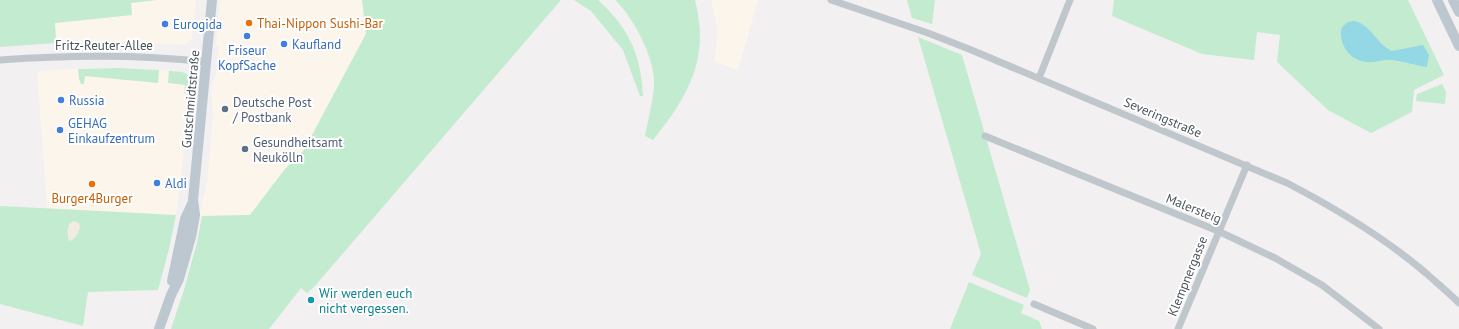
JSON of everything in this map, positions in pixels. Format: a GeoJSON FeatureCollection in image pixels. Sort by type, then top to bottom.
{"type":"FeatureCollection","features":[{"type":"Feature","properties":{"kind":"street","name":"Gutschmidtstraße"},"geometry":{"type":"LineString","coordinates":[[159,329],[171,295],[179,279],[191,237],[195,215],[193,200],[212,0]]}},
{"type":"Feature","properties":{"kind":"street","name":"Severingstraße"},"geometry":{"type":"LineString","coordinates":[[831,0],[928,33],[1039,78],[1287,183],[1331,206],[1369,230],[1414,263],[1459,303]]}},
{"type":"Feature","properties":{"kind":"street"},"geometry":{"type":"LineString","coordinates":[[1039,78],[1070,0]]}},
{"type":"Feature","properties":{"kind":"street"},"geometry":{"type":"LineString","coordinates":[[1453,0],[1459,12]]}},
{"type":"Feature","properties":{"kind":"street"},"geometry":{"type":"LineString","coordinates":[[1439,1],[1459,46]]}},
{"type":"Feature","properties":{"kind":"street","name":"Fritz-Reuter-Allee"},"geometry":{"type":"LineString","coordinates":[[0,60],[110,55],[207,62]]}},
{"type":"Feature","properties":{"kind":"street","name":"Malersteig"},"geometry":{"type":"LineString","coordinates":[[985,136],[1218,231],[1275,258],[1322,285],[1379,329]]}},
{"type":"Feature","properties":{"kind":"street","name":"Klempnergasse"},"geometry":{"type":"LineString","coordinates":[[1178,329],[1247,165]]}},
{"type":"Feature","properties":{"kind":"street"},"geometry":{"type":"LineString","coordinates":[[1034,304],[1093,329]]}},
{"type":"Feature","properties":{"kind":"shaded area"},"geometry":{"type":"Polygon","coordinates":[[[157,0],[196,0],[192,38],[185,45],[103,41],[31,44],[55,23],[132,15],[131,3],[157,0]]]}},
{"type":"Feature","properties":{"kind":"shaded area"},"geometry":{"type":"Polygon","coordinates":[[[220,0],[362,0],[366,33],[304,150],[285,169],[250,215],[199,216],[207,183],[213,114],[211,94],[213,79],[215,79],[219,46],[216,46],[220,0]]]}},
{"type":"Feature","properties":{"kind":"shaded area"},"geometry":{"type":"Polygon","coordinates":[[[711,0],[758,0],[738,70],[714,61],[717,41],[717,27],[711,0]]]}},
{"type":"Feature","properties":{"kind":"shaded area"},"geometry":{"type":"Polygon","coordinates":[[[90,68],[144,69],[185,72],[188,76],[184,151],[176,215],[47,208],[37,71],[90,68]]]}},
{"type":"Feature","properties":{"kind":"green space"},"geometry":{"type":"Polygon","coordinates":[[[0,0],[157,0],[131,3],[132,15],[55,23],[56,43],[0,47],[0,0]]]}},
{"type":"Feature","properties":{"kind":"green space"},"geometry":{"type":"Polygon","coordinates":[[[362,0],[561,0],[314,287],[307,293],[301,288],[269,329],[171,329],[197,243],[202,216],[250,215],[285,169],[304,150],[366,34],[362,0]]]}},
{"type":"Feature","properties":{"kind":"green space"},"geometry":{"type":"Polygon","coordinates":[[[574,0],[598,0],[618,21],[636,55],[642,81],[643,96],[640,96],[623,50],[591,11],[574,0]]]}},
{"type":"Feature","properties":{"kind":"green space"},"geometry":{"type":"Polygon","coordinates":[[[615,0],[695,0],[699,21],[700,40],[698,58],[693,75],[677,107],[653,140],[645,136],[652,104],[654,85],[654,75],[651,63],[636,27],[622,7],[615,0]]]}},
{"type":"Feature","properties":{"kind":"green space"},"geometry":{"type":"Polygon","coordinates":[[[907,0],[935,0],[932,24],[912,18],[907,0]]]}},
{"type":"Feature","properties":{"kind":"green space"},"geometry":{"type":"Polygon","coordinates":[[[1114,0],[1408,0],[1444,75],[1414,90],[1412,112],[1371,133],[1328,110],[1277,62],[1280,35],[1257,32],[1254,60],[1202,54],[1112,16],[1114,0]]]}},
{"type":"Feature","properties":{"kind":"green space"},"geometry":{"type":"Polygon","coordinates":[[[918,37],[962,55],[1030,290],[1027,298],[972,275],[981,254],[918,37]]]}},
{"type":"Feature","properties":{"kind":"green space"},"geometry":{"type":"Polygon","coordinates":[[[118,68],[159,70],[158,83],[85,76],[84,84],[81,84],[79,79],[78,69],[118,68]]]}},
{"type":"Feature","properties":{"kind":"green space"},"geometry":{"type":"Polygon","coordinates":[[[169,71],[181,72],[187,75],[189,81],[188,94],[184,93],[185,85],[168,83],[169,71]]]}},
{"type":"Feature","properties":{"kind":"green space"},"geometry":{"type":"Polygon","coordinates":[[[1442,84],[1446,92],[1445,104],[1416,101],[1417,94],[1442,84]]]}},
{"type":"Feature","properties":{"kind":"green space"},"geometry":{"type":"Polygon","coordinates":[[[0,206],[176,215],[158,290],[88,292],[83,326],[0,304],[0,206]]]}},
{"type":"Feature","properties":{"kind":"green space"},"geometry":{"type":"Polygon","coordinates":[[[969,282],[1024,305],[1021,313],[1039,321],[1042,329],[950,329],[969,282]]]}},
{"type":"Feature","properties":{"kind":"sand"},"geometry":{"type":"Polygon","coordinates":[[[73,221],[79,223],[80,228],[77,236],[71,241],[68,239],[68,229],[69,225],[73,221]]]}},
{"type":"Feature","properties":{"kind":"water"},"geometry":{"type":"Polygon","coordinates":[[[1354,21],[1365,26],[1382,44],[1392,51],[1423,45],[1429,55],[1427,66],[1392,60],[1367,62],[1361,61],[1350,55],[1343,45],[1341,33],[1342,27],[1348,22],[1354,21]]]}},
{"type":"Feature","properties":{"kind":"place","name":"Thai-Nippon Sushi-Bar"},"geometry":{"type":"Point","coordinates":[249,23]}},
{"type":"Feature","properties":{"kind":"place","name":"Eurogida"},"geometry":{"type":"Point","coordinates":[165,24]}},
{"type":"Feature","properties":{"kind":"place","name":"Friseur KopfSache"},"geometry":{"type":"Point","coordinates":[247,36]}},
{"type":"Feature","properties":{"kind":"place","name":"Kaufland"},"geometry":{"type":"Point","coordinates":[284,44]}},
{"type":"Feature","properties":{"kind":"place","name":"Russia"},"geometry":{"type":"Point","coordinates":[61,100]}},
{"type":"Feature","properties":{"kind":"place","name":"Deutsche Post / Postbank"},"geometry":{"type":"Point","coordinates":[225,109]}},
{"type":"Feature","properties":{"kind":"place","name":"GEHAG Einkaufzentrum"},"geometry":{"type":"Point","coordinates":[60,130]}},
{"type":"Feature","properties":{"kind":"place","name":"Gesundheitsamt Neukölln"},"geometry":{"type":"Point","coordinates":[245,149]}},
{"type":"Feature","properties":{"kind":"place","name":"Aldi"},"geometry":{"type":"Point","coordinates":[157,183]}},
{"type":"Feature","properties":{"kind":"place","name":"Burger4Burger"},"geometry":{"type":"Point","coordinates":[92,184]}},
{"type":"Feature","properties":{"kind":"place","name":"Wir werden euch nicht vergessen."},"geometry":{"type":"Point","coordinates":[311,300]}}]}
